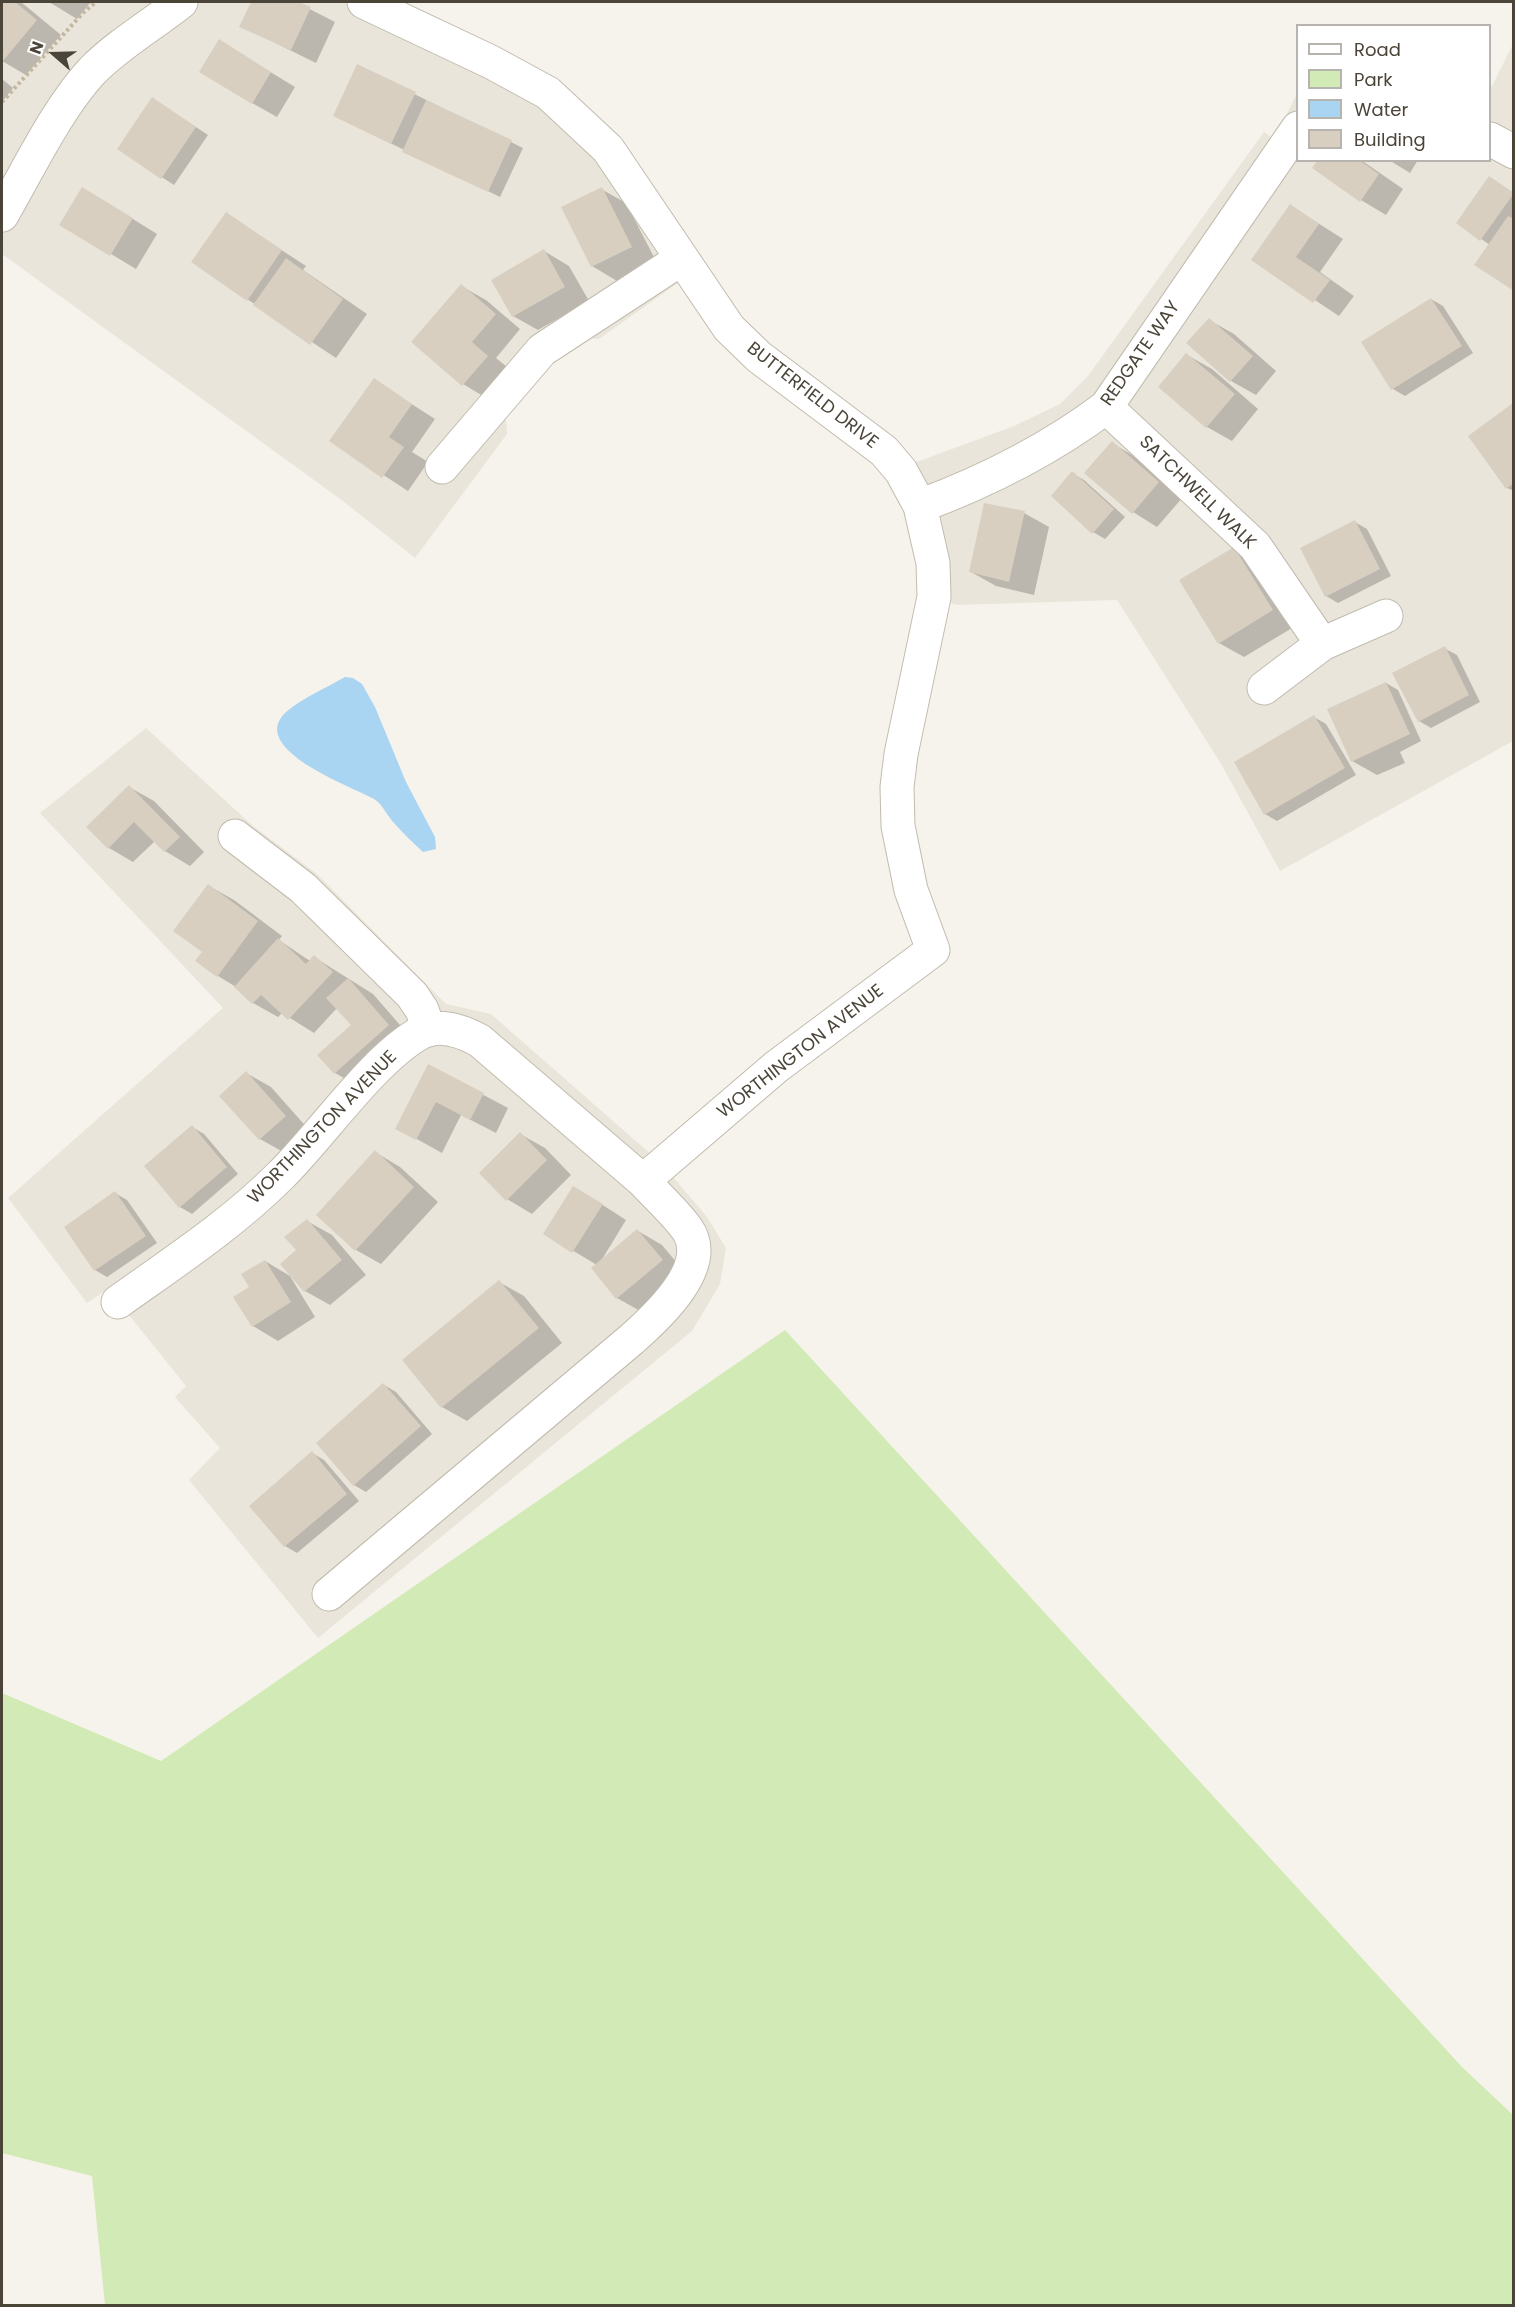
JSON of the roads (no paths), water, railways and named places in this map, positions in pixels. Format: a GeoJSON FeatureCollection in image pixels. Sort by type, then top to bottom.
{"type":"FeatureCollection","features":[{"type":"Feature","properties":{"kind":"street"},"geometry":{"type":"LineString","coordinates":[[7,194],[69,101],[92,72],[114,50],[181,2]]}},
{"type":"Feature","properties":{"kind":"street","name":"BUTTERFIELD DRIVE"},"geometry":{"type":"LineString","coordinates":[[364,2],[548,93],[608,148],[729,328],[744,344],[799,389],[884,451],[902,471],[920,506],[933,563],[934,597],[903,742],[897,787],[898,826],[911,890],[933,950]]}},
{"type":"Feature","properties":{"kind":"street","name":"REDGATE WAY"},"geometry":{"type":"LineString","coordinates":[[920,506],[960,492],[1026,459],[1072,433],[1106,407],[1296,131]]}},
{"type":"Feature","properties":{"kind":"street"},"geometry":{"type":"LineString","coordinates":[[1491,140],[1514,152]]}},
{"type":"Feature","properties":{"kind":"street"},"geometry":{"type":"LineString","coordinates":[[442,467],[542,350],[681,259]]}},
{"type":"Feature","properties":{"kind":"street","name":"SATCHWELL WALK"},"geometry":{"type":"LineString","coordinates":[[1106,407],[1255,546],[1322,644]]}},
{"type":"Feature","properties":{"kind":"street"},"geometry":{"type":"LineString","coordinates":[[1264,688],[1322,644],[1386,616]]}},
{"type":"Feature","properties":{"kind":"street"},"geometry":{"type":"LineString","coordinates":[[235,836],[279,868],[330,911],[412,995],[422,1010],[429,1030],[434,1028],[451,1030],[467,1034],[480,1041],[643,1181],[688,1230],[693,1241],[692,1266],[674,1297],[632,1340],[329,1594]]}},
{"type":"Feature","properties":{"kind":"street","name":"WORTHINGTON AVENUE"},"geometry":{"type":"LineString","coordinates":[[643,1181],[776,1067],[933,950]]}},
{"type":"Feature","properties":{"kind":"street","name":"WORTHINGTON AVENUE"},"geometry":{"type":"LineString","coordinates":[[118,1302],[235,1218],[261,1195],[388,1059],[409,1041],[429,1030]]}},
{"type":"Feature","properties":{"kind":"water"},"geometry":{"type":"Polygon","coordinates":[[[345,677],[353,678],[362,684],[375,707],[406,782],[435,837],[436,849],[423,852],[394,823],[377,801],[307,765],[291,753],[280,740],[277,726],[286,712],[345,677]]]}}]}
